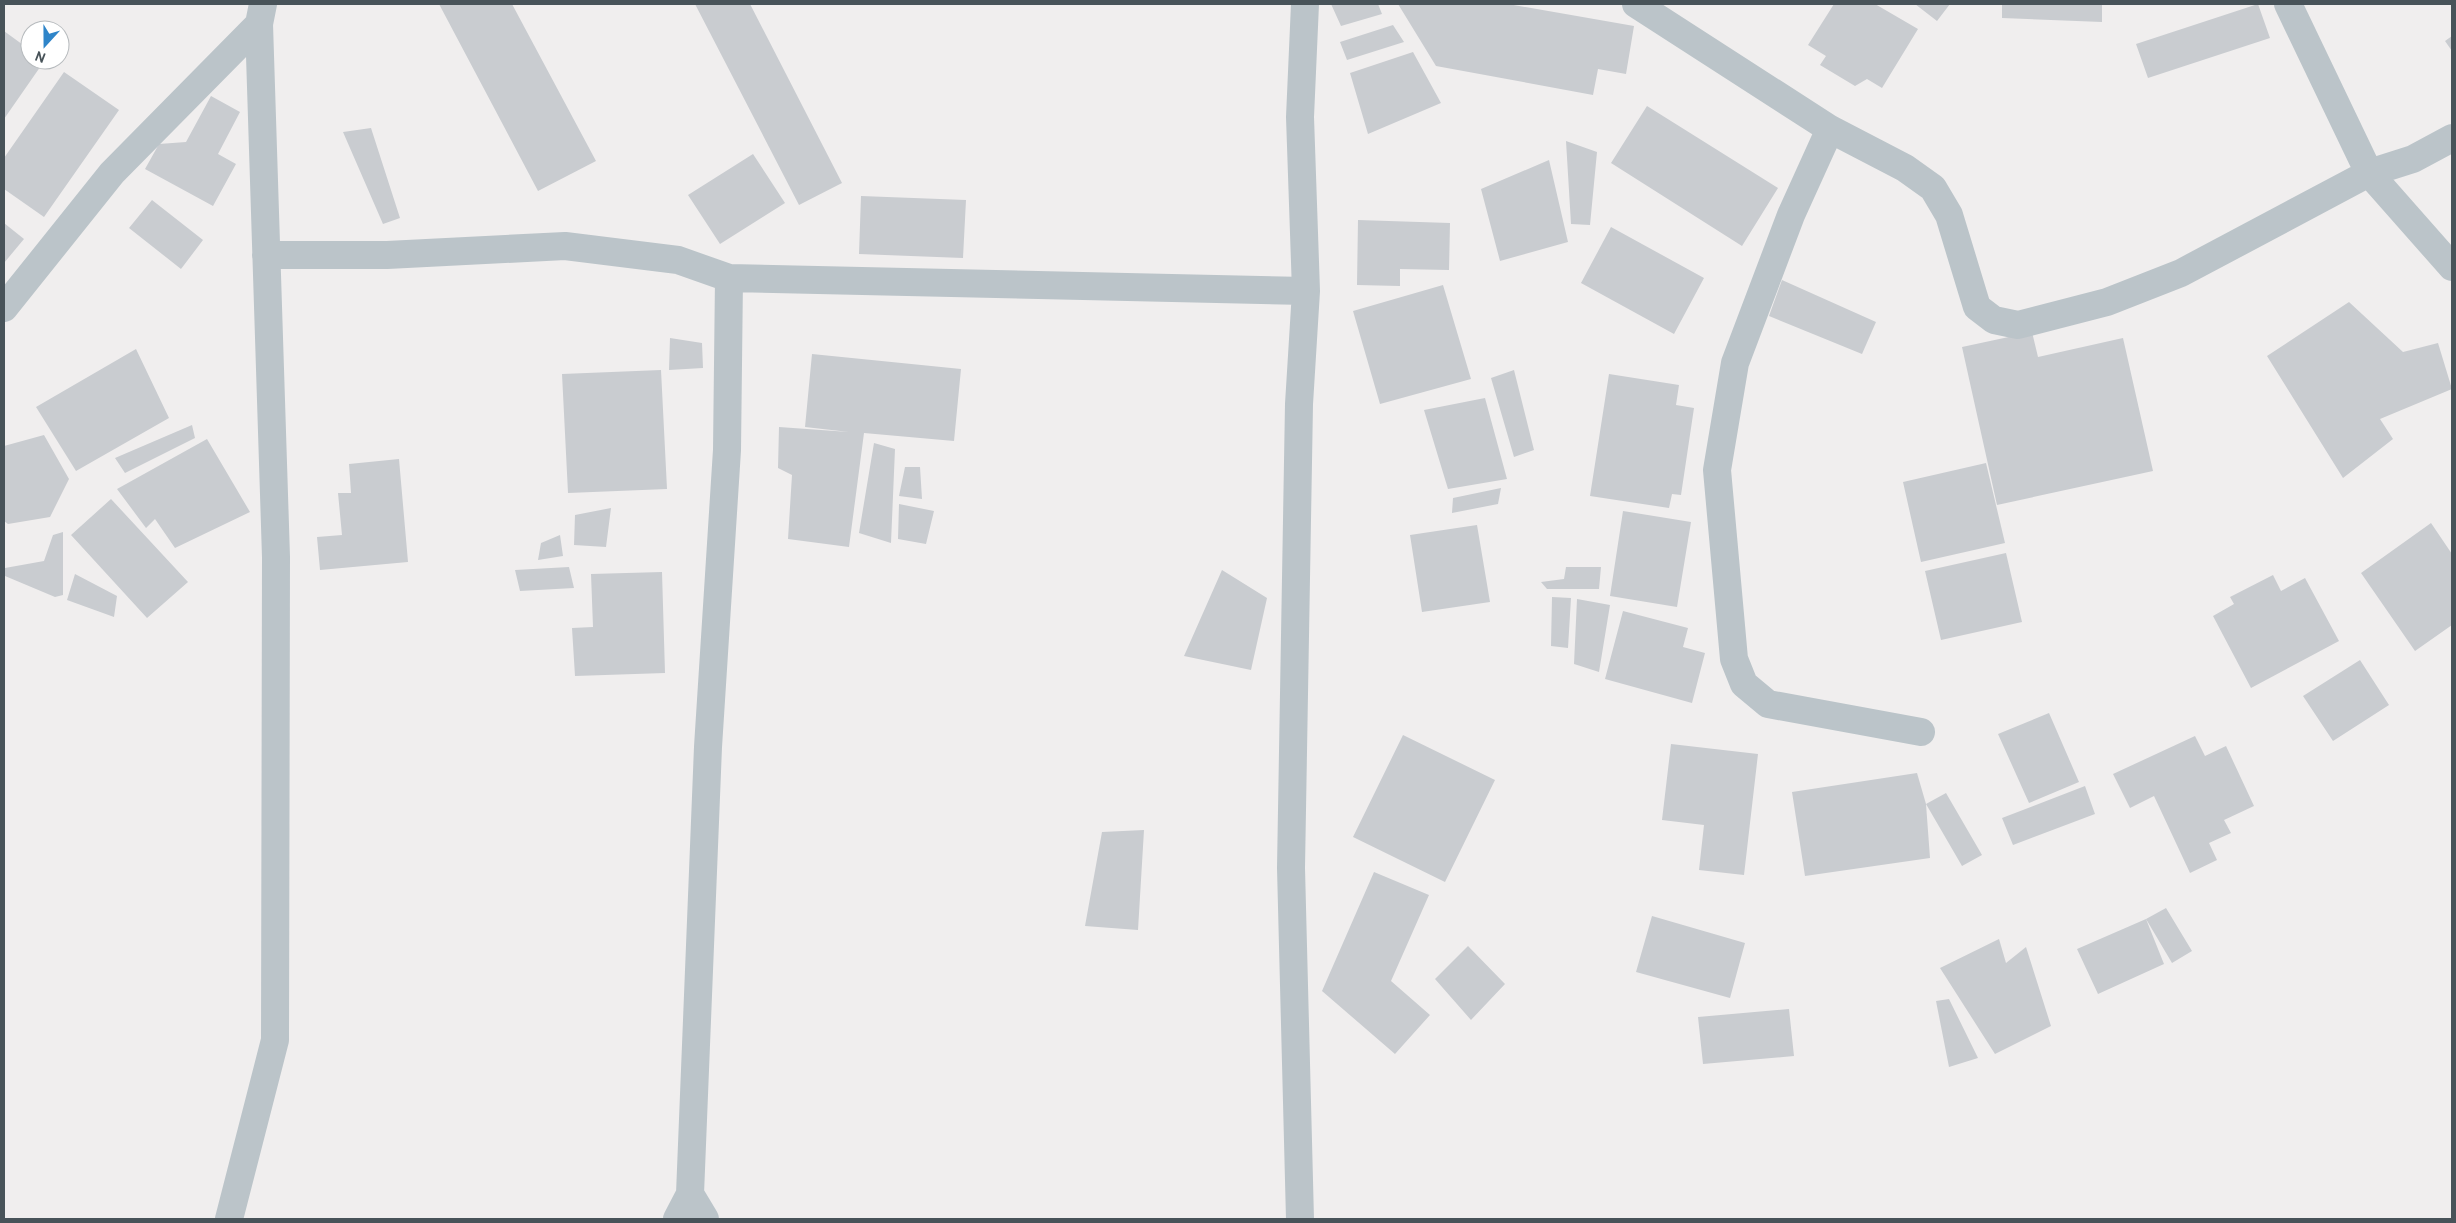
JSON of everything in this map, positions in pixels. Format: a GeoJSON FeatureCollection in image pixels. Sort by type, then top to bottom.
{"type":"FeatureCollection","features":[{"type":"Feature","properties":{"kind":"street"},"geometry":{"type":"LineString","coordinates":[[1300,1219],[1291,868],[1299,404],[1306,291],[1300,117],[1304,4]]}},
{"type":"Feature","properties":{"kind":"street"},"geometry":{"type":"LineString","coordinates":[[1636,4],[1830,129],[1906,168],[1933,188],[1949,215],[1977,307],[1994,320],[2018,325],[2107,302],[2181,273],[2368,173],[2412,159],[2452,138]]}},
{"type":"Feature","properties":{"kind":"street"},"geometry":{"type":"LineString","coordinates":[[2288,4],[2368,173],[2452,267]]}},
{"type":"Feature","properties":{"kind":"street"},"geometry":{"type":"LineString","coordinates":[[228,1219],[275,1040],[276,556],[266,255],[261,14]]}},
{"type":"Feature","properties":{"kind":"street"},"geometry":{"type":"LineString","coordinates":[[4,308],[112,173],[261,14]]}},
{"type":"Feature","properties":{"kind":"street"},"geometry":{"type":"LineString","coordinates":[[1830,129],[1791,215],[1735,363],[1717,470],[1734,659],[1744,684],[1768,704],[1921,732]]}},
{"type":"Feature","properties":{"kind":"street"},"geometry":{"type":"LineString","coordinates":[[266,255],[387,255],[565,246],[678,260],[729,278],[1306,291]]}},
{"type":"Feature","properties":{"kind":"street"},"geometry":{"type":"LineString","coordinates":[[677,1219],[690,1194],[708,747],[727,450],[729,278]]}},
{"type":"Feature","properties":{"kind":"street"},"geometry":{"type":"LineString","coordinates":[[690,1194],[705,1219]]}},
{"type":"Feature","properties":{"kind":"building"},"geometry":{"type":"Polygon","coordinates":[[[439,4],[512,4],[596,161],[538,191],[439,4]]]}},
{"type":"Feature","properties":{"kind":"building"},"geometry":{"type":"Polygon","coordinates":[[[695,4],[750,4],[842,183],[799,205],[695,4]]]}},
{"type":"Feature","properties":{"kind":"building"},"geometry":{"type":"Polygon","coordinates":[[[1331,4],[1378,4],[1382,14],[1341,26],[1331,4]]]}},
{"type":"Feature","properties":{"kind":"building"},"geometry":{"type":"Polygon","coordinates":[[[1398,4],[1508,4],[1634,26],[1626,74],[1598,69],[1593,95],[1436,66],[1398,4]]]}},
{"type":"Feature","properties":{"kind":"building"},"geometry":{"type":"Polygon","coordinates":[[[1834,4],[1875,4],[1918,29],[1882,88],[1867,79],[1855,86],[1820,65],[1826,56],[1808,45],[1834,4]]]}},
{"type":"Feature","properties":{"kind":"building"},"geometry":{"type":"Polygon","coordinates":[[[1915,4],[1950,4],[1937,21],[1915,4]]]}},
{"type":"Feature","properties":{"kind":"building"},"geometry":{"type":"Polygon","coordinates":[[[2002,4],[2102,4],[2102,22],[2002,18],[2002,4]]]}},
{"type":"Feature","properties":{"kind":"building"},"geometry":{"type":"Polygon","coordinates":[[[2258,4],[2270,38],[2148,78],[2136,44],[2258,4]]]}},
{"type":"Feature","properties":{"kind":"building"},"geometry":{"type":"Polygon","coordinates":[[[1393,25],[1404,42],[1347,60],[1340,42],[1393,25]]]}},
{"type":"Feature","properties":{"kind":"building"},"geometry":{"type":"Polygon","coordinates":[[[4,31],[20,43],[20,70],[38,70],[4,119],[4,31]]]}},
{"type":"Feature","properties":{"kind":"building"},"geometry":{"type":"Polygon","coordinates":[[[2452,36],[2452,51],[2445,41],[2452,36]]]}},
{"type":"Feature","properties":{"kind":"building"},"geometry":{"type":"Polygon","coordinates":[[[1413,52],[1441,103],[1368,134],[1350,73],[1413,52]]]}},
{"type":"Feature","properties":{"kind":"building"},"geometry":{"type":"Polygon","coordinates":[[[64,72],[119,110],[44,217],[4,189],[4,158],[64,72]]]}},
{"type":"Feature","properties":{"kind":"building"},"geometry":{"type":"Polygon","coordinates":[[[211,96],[240,112],[218,154],[236,164],[213,206],[145,169],[159,144],[186,142],[211,96]]]}},
{"type":"Feature","properties":{"kind":"building"},"geometry":{"type":"Polygon","coordinates":[[[1647,106],[1778,188],[1742,246],[1611,163],[1647,106]]]}},
{"type":"Feature","properties":{"kind":"building"},"geometry":{"type":"Polygon","coordinates":[[[371,128],[400,218],[383,224],[343,132],[371,128]]]}},
{"type":"Feature","properties":{"kind":"building"},"geometry":{"type":"Polygon","coordinates":[[[1566,141],[1597,152],[1590,225],[1571,224],[1566,141]]]}},
{"type":"Feature","properties":{"kind":"building"},"geometry":{"type":"Polygon","coordinates":[[[753,154],[785,203],[720,244],[688,195],[753,154]]]}},
{"type":"Feature","properties":{"kind":"building"},"geometry":{"type":"Polygon","coordinates":[[[1549,160],[1568,242],[1500,261],[1481,189],[1549,160]]]}},
{"type":"Feature","properties":{"kind":"building"},"geometry":{"type":"Polygon","coordinates":[[[861,196],[966,200],[963,258],[859,254],[861,196]]]}},
{"type":"Feature","properties":{"kind":"building"},"geometry":{"type":"Polygon","coordinates":[[[152,200],[203,240],[181,269],[129,228],[152,200]]]}},
{"type":"Feature","properties":{"kind":"building"},"geometry":{"type":"Polygon","coordinates":[[[1358,220],[1450,223],[1449,270],[1400,269],[1400,286],[1357,285],[1358,220]]]}},
{"type":"Feature","properties":{"kind":"building"},"geometry":{"type":"Polygon","coordinates":[[[4,223],[24,239],[4,263],[4,223]]]}},
{"type":"Feature","properties":{"kind":"building"},"geometry":{"type":"Polygon","coordinates":[[[1611,227],[1704,278],[1674,334],[1581,283],[1611,227]]]}},
{"type":"Feature","properties":{"kind":"building"},"geometry":{"type":"Polygon","coordinates":[[[1782,280],[1876,322],[1862,354],[1769,316],[1782,280]]]}},
{"type":"Feature","properties":{"kind":"building"},"geometry":{"type":"Polygon","coordinates":[[[1443,285],[1471,379],[1380,404],[1353,311],[1443,285]]]}},
{"type":"Feature","properties":{"kind":"building"},"geometry":{"type":"Polygon","coordinates":[[[2349,302],[2403,352],[2438,343],[2452,389],[2380,419],[2393,439],[2343,478],[2267,356],[2349,302]]]}},
{"type":"Feature","properties":{"kind":"building"},"geometry":{"type":"Polygon","coordinates":[[[2032,332],[2038,357],[2123,338],[2153,471],[1997,505],[1962,347],[2032,332]]]}},
{"type":"Feature","properties":{"kind":"building"},"geometry":{"type":"Polygon","coordinates":[[[670,338],[702,343],[703,368],[669,370],[670,338]]]}},
{"type":"Feature","properties":{"kind":"building"},"geometry":{"type":"Polygon","coordinates":[[[136,349],[169,418],[76,471],[36,407],[136,349]]]}},
{"type":"Feature","properties":{"kind":"building"},"geometry":{"type":"Polygon","coordinates":[[[812,354],[961,369],[954,441],[864,433],[849,547],[788,539],[792,475],[778,468],[779,427],[849,432],[805,427],[812,354]]]}},
{"type":"Feature","properties":{"kind":"building"},"geometry":{"type":"Polygon","coordinates":[[[661,370],[667,489],[568,493],[562,374],[661,370]]]}},
{"type":"Feature","properties":{"kind":"building"},"geometry":{"type":"Polygon","coordinates":[[[1514,370],[1534,450],[1514,457],[1491,378],[1514,370]]]}},
{"type":"Feature","properties":{"kind":"building"},"geometry":{"type":"Polygon","coordinates":[[[1609,374],[1679,385],[1676,405],[1694,408],[1681,495],[1672,494],[1669,508],[1590,496],[1609,374]]]}},
{"type":"Feature","properties":{"kind":"building"},"geometry":{"type":"Polygon","coordinates":[[[1485,398],[1507,479],[1448,489],[1424,410],[1485,398]]]}},
{"type":"Feature","properties":{"kind":"building"},"geometry":{"type":"Polygon","coordinates":[[[192,425],[195,438],[125,473],[115,458],[192,425]]]}},
{"type":"Feature","properties":{"kind":"building"},"geometry":{"type":"Polygon","coordinates":[[[44,435],[69,479],[50,517],[8,524],[4,521],[4,446],[44,435]]]}},
{"type":"Feature","properties":{"kind":"building"},"geometry":{"type":"Polygon","coordinates":[[[207,439],[250,512],[175,548],[155,519],[146,528],[117,489],[207,439]]]}},
{"type":"Feature","properties":{"kind":"building"},"geometry":{"type":"Polygon","coordinates":[[[874,443],[895,449],[891,543],[859,533],[874,443]]]}},
{"type":"Feature","properties":{"kind":"building"},"geometry":{"type":"Polygon","coordinates":[[[399,459],[408,562],[320,570],[317,537],[342,535],[338,493],[351,493],[349,464],[399,459]]]}},
{"type":"Feature","properties":{"kind":"building"},"geometry":{"type":"Polygon","coordinates":[[[1986,463],[2005,543],[1921,562],[1903,482],[1986,463]]]}},
{"type":"Feature","properties":{"kind":"building"},"geometry":{"type":"Polygon","coordinates":[[[905,467],[920,467],[922,499],[899,496],[905,467]]]}},
{"type":"Feature","properties":{"kind":"building"},"geometry":{"type":"Polygon","coordinates":[[[1501,488],[1498,504],[1452,513],[1453,498],[1501,488]]]}},
{"type":"Feature","properties":{"kind":"building"},"geometry":{"type":"Polygon","coordinates":[[[111,499],[188,582],[147,618],[71,535],[111,499]]]}},
{"type":"Feature","properties":{"kind":"building"},"geometry":{"type":"Polygon","coordinates":[[[899,504],[934,511],[926,544],[898,539],[899,504]]]}},
{"type":"Feature","properties":{"kind":"building"},"geometry":{"type":"Polygon","coordinates":[[[611,508],[606,547],[574,545],[575,515],[611,508]]]}},
{"type":"Feature","properties":{"kind":"building"},"geometry":{"type":"Polygon","coordinates":[[[1623,511],[1691,522],[1677,607],[1610,596],[1623,511]]]}},
{"type":"Feature","properties":{"kind":"building"},"geometry":{"type":"Polygon","coordinates":[[[2431,523],[2452,554],[2452,625],[2415,651],[2361,573],[2431,523]]]}},
{"type":"Feature","properties":{"kind":"building"},"geometry":{"type":"Polygon","coordinates":[[[1477,525],[1490,602],[1422,612],[1410,535],[1477,525]]]}},
{"type":"Feature","properties":{"kind":"building"},"geometry":{"type":"Polygon","coordinates":[[[63,532],[63,595],[55,597],[5,576],[5,568],[44,561],[53,535],[63,532]]]}},
{"type":"Feature","properties":{"kind":"building"},"geometry":{"type":"Polygon","coordinates":[[[560,535],[563,556],[538,560],[541,543],[560,535]]]}},
{"type":"Feature","properties":{"kind":"building"},"geometry":{"type":"Polygon","coordinates":[[[2006,553],[2022,622],[1941,640],[1925,571],[2006,553]]]}},
{"type":"Feature","properties":{"kind":"building"},"geometry":{"type":"Polygon","coordinates":[[[569,567],[574,588],[520,591],[515,570],[569,567]]]}},
{"type":"Feature","properties":{"kind":"building"},"geometry":{"type":"Polygon","coordinates":[[[1566,567],[1601,567],[1599,589],[1547,589],[1541,582],[1564,579],[1566,567]]]}},
{"type":"Feature","properties":{"kind":"building"},"geometry":{"type":"Polygon","coordinates":[[[1222,570],[1267,598],[1251,670],[1184,656],[1222,570]]]}},
{"type":"Feature","properties":{"kind":"building"},"geometry":{"type":"Polygon","coordinates":[[[662,572],[665,673],[575,676],[572,628],[593,627],[591,574],[662,572]]]}},
{"type":"Feature","properties":{"kind":"building"},"geometry":{"type":"Polygon","coordinates":[[[75,574],[117,596],[114,617],[67,600],[75,574]]]}},
{"type":"Feature","properties":{"kind":"building"},"geometry":{"type":"Polygon","coordinates":[[[2273,575],[2281,591],[2305,578],[2339,641],[2251,688],[2213,616],[2234,604],[2230,597],[2273,575]]]}},
{"type":"Feature","properties":{"kind":"building"},"geometry":{"type":"Polygon","coordinates":[[[1552,597],[1571,598],[1568,648],[1551,646],[1552,597]]]}},
{"type":"Feature","properties":{"kind":"building"},"geometry":{"type":"Polygon","coordinates":[[[1577,599],[1610,605],[1599,672],[1574,664],[1577,599]]]}},
{"type":"Feature","properties":{"kind":"building"},"geometry":{"type":"Polygon","coordinates":[[[1623,611],[1688,628],[1683,647],[1705,653],[1692,703],[1605,679],[1623,611]]]}},
{"type":"Feature","properties":{"kind":"building"},"geometry":{"type":"Polygon","coordinates":[[[2360,660],[2389,705],[2333,741],[2303,696],[2360,660]]]}},
{"type":"Feature","properties":{"kind":"building"},"geometry":{"type":"Polygon","coordinates":[[[2049,713],[2079,782],[2029,803],[1998,734],[2049,713]]]}},
{"type":"Feature","properties":{"kind":"building"},"geometry":{"type":"Polygon","coordinates":[[[1403,735],[1495,780],[1445,882],[1353,837],[1403,735]]]}},
{"type":"Feature","properties":{"kind":"building"},"geometry":{"type":"Polygon","coordinates":[[[2195,736],[2205,756],[2226,746],[2254,806],[2224,820],[2231,833],[2209,843],[2217,860],[2190,873],[2154,796],[2130,808],[2113,774],[2195,736]]]}},
{"type":"Feature","properties":{"kind":"building"},"geometry":{"type":"Polygon","coordinates":[[[1671,744],[1758,754],[1744,875],[1699,870],[1704,825],[1662,820],[1671,744]]]}},
{"type":"Feature","properties":{"kind":"building"},"geometry":{"type":"Polygon","coordinates":[[[1917,773],[1926,804],[1930,858],[1805,876],[1792,792],[1917,773]]]}},
{"type":"Feature","properties":{"kind":"building"},"geometry":{"type":"Polygon","coordinates":[[[2085,786],[2095,814],[2013,845],[2002,818],[2085,786]]]}},
{"type":"Feature","properties":{"kind":"building"},"geometry":{"type":"Polygon","coordinates":[[[1946,793],[1982,855],[1962,866],[1926,804],[1946,793]]]}},
{"type":"Feature","properties":{"kind":"building"},"geometry":{"type":"Polygon","coordinates":[[[1144,830],[1138,930],[1085,926],[1102,832],[1144,830]]]}},
{"type":"Feature","properties":{"kind":"building"},"geometry":{"type":"Polygon","coordinates":[[[1374,872],[1429,895],[1391,981],[1430,1015],[1395,1054],[1322,991],[1374,872]]]}},
{"type":"Feature","properties":{"kind":"building"},"geometry":{"type":"Polygon","coordinates":[[[2166,908],[2192,951],[2172,963],[2146,919],[2166,908]]]}},
{"type":"Feature","properties":{"kind":"building"},"geometry":{"type":"Polygon","coordinates":[[[1652,916],[1745,943],[1730,998],[1636,972],[1652,916]]]}},
{"type":"Feature","properties":{"kind":"building"},"geometry":{"type":"Polygon","coordinates":[[[2146,919],[2164,964],[2098,994],[2077,949],[2146,919]]]}},
{"type":"Feature","properties":{"kind":"building"},"geometry":{"type":"Polygon","coordinates":[[[1999,939],[2006,963],[2026,947],[2051,1026],[1995,1054],[1940,968],[1999,939]]]}},
{"type":"Feature","properties":{"kind":"building"},"geometry":{"type":"Polygon","coordinates":[[[1468,946],[1505,984],[1471,1020],[1435,979],[1468,946]]]}},
{"type":"Feature","properties":{"kind":"building"},"geometry":{"type":"Polygon","coordinates":[[[1949,999],[1978,1058],[1949,1067],[1936,1001],[1949,999]]]}},
{"type":"Feature","properties":{"kind":"building"},"geometry":{"type":"Polygon","coordinates":[[[1789,1009],[1794,1056],[1703,1064],[1698,1017],[1789,1009]]]}}]}
